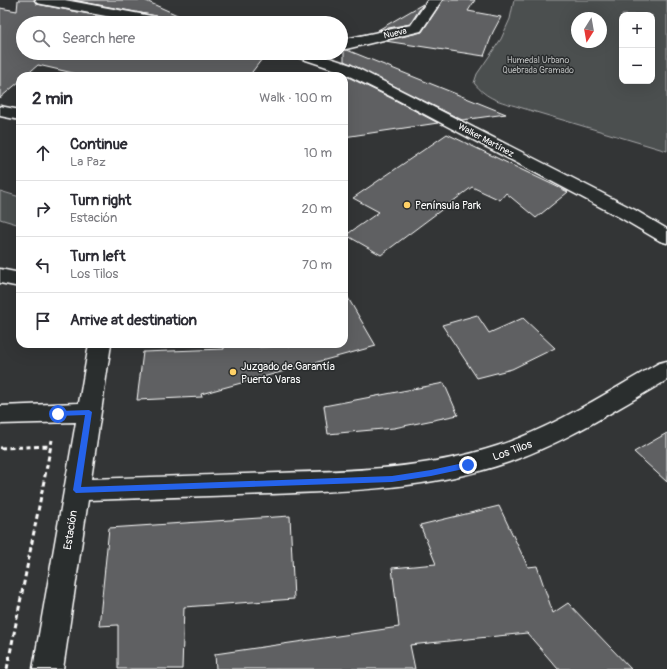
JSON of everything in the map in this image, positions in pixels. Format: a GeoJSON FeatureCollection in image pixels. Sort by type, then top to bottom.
{"type":"FeatureCollection","features":[{"type":"Feature","properties":{"kind":"street"},"geometry":{"type":"LineString","coordinates":[[42,0],[129,16]]}},
{"type":"Feature","properties":{"kind":"street","name":"Nueva"},"geometry":{"type":"LineString","coordinates":[[348,44],[416,28],[435,0]]}},
{"type":"Feature","properties":{"kind":"street","name":"Walker Martínez"},"geometry":{"type":"LineString","coordinates":[[320,60],[345,68],[400,95],[628,214],[667,237]]}},
{"type":"Feature","properties":{"kind":"street"},"geometry":{"type":"LineString","coordinates":[[0,111],[16,114]]}},
{"type":"Feature","properties":{"kind":"street"},"geometry":{"type":"LineString","coordinates":[[0,276],[16,279]]}},
{"type":"Feature","properties":{"kind":"street","name":"Estación"},"geometry":{"type":"LineString","coordinates":[[48,669],[99,348]]}},
{"type":"Feature","properties":{"kind":"street","name":"Los Tilos"},"geometry":{"type":"LineString","coordinates":[[76,490],[352,481],[392,479],[431,473],[468,465],[549,436],[667,369]]}},
{"type":"Feature","properties":{"kind":"street"},"geometry":{"type":"LineString","coordinates":[[0,415],[89,412]]}},
{"type":"Feature","properties":{"kind":"path"},"geometry":{"type":"LineString","coordinates":[[7,669],[58,414]]}},
{"type":"Feature","properties":{"kind":"path"},"geometry":{"type":"LineString","coordinates":[[0,448],[51,446]]}},
{"type":"Feature","properties":{"kind":"green space","name":"Humedal Urbano Quebrada Gramado"},"geometry":{"type":"Polygon","coordinates":[[[514,0],[667,0],[667,151],[506,103],[494,99],[484,93],[474,83],[477,74],[501,39],[510,19],[514,0]]]}},
{"type":"Feature","properties":{"kind":"green space"},"geometry":{"type":"Polygon","coordinates":[[[0,191],[16,196],[16,224],[0,219],[0,191]]]}},
{"type":"Feature","properties":{"kind":"building"},"geometry":{"type":"Polygon","coordinates":[[[18,0],[34,0],[37,4],[99,16],[16,16],[16,60],[261,60],[252,72],[69,72],[38,65],[30,72],[16,72],[16,84],[0,98],[0,8],[17,11],[18,0]]]}},
{"type":"Feature","properties":{"kind":"building"},"geometry":{"type":"Polygon","coordinates":[[[73,0],[144,0],[179,16],[156,16],[73,0]]]}},
{"type":"Feature","properties":{"kind":"building"},"geometry":{"type":"Polygon","coordinates":[[[443,0],[475,0],[468,11],[501,17],[493,32],[484,56],[385,41],[422,32],[443,0]]]}},
{"type":"Feature","properties":{"kind":"building"},"geometry":{"type":"Polygon","coordinates":[[[423,4],[410,24],[378,30],[423,4]]]}},
{"type":"Feature","properties":{"kind":"building"},"geometry":{"type":"Polygon","coordinates":[[[348,50],[506,114],[462,120],[344,61],[348,60],[348,50]]]}},
{"type":"Feature","properties":{"kind":"building"},"geometry":{"type":"Polygon","coordinates":[[[348,77],[393,99],[438,123],[348,136],[348,77]]]}},
{"type":"Feature","properties":{"kind":"building","name":"Península Park"},"geometry":{"type":"Polygon","coordinates":[[[447,134],[568,192],[536,218],[506,193],[500,200],[472,187],[381,255],[348,236],[348,234],[379,212],[353,198],[447,134]]]}},
{"type":"Feature","properties":{"kind":"building","name":"Juzgado de Garantía Puerto Varas"},"geometry":{"type":"Polygon","coordinates":[[[348,298],[376,346],[201,394],[202,397],[137,400],[143,352],[224,349],[348,348],[348,298]]]}},
{"type":"Feature","properties":{"kind":"building"},"geometry":{"type":"Polygon","coordinates":[[[477,315],[489,333],[523,318],[555,348],[512,369],[477,378],[442,325],[477,315]]]}},
{"type":"Feature","properties":{"kind":"building"},"geometry":{"type":"Polygon","coordinates":[[[444,383],[458,415],[394,428],[328,434],[324,406],[444,383]]]}},
{"type":"Feature","properties":{"kind":"building"},"geometry":{"type":"Polygon","coordinates":[[[667,433],[667,482],[634,452],[667,433]]]}},
{"type":"Feature","properties":{"kind":"building"},"geometry":{"type":"Polygon","coordinates":[[[499,506],[528,567],[537,566],[553,613],[568,603],[631,669],[558,669],[527,633],[410,645],[415,669],[216,669],[215,654],[399,627],[392,568],[436,564],[420,525],[499,506]]]}},
{"type":"Feature","properties":{"kind":"building"},"geometry":{"type":"Polygon","coordinates":[[[290,516],[294,599],[184,607],[182,669],[118,669],[118,625],[99,626],[109,528],[290,516]]]}},
{"type":"Feature","properties":{"kind":"place","name":"Península Park"},"geometry":{"type":"Point","coordinates":[407,205]}},
{"type":"Feature","properties":{"kind":"place","name":"Juzgado de Garantía Puerto Varas"},"geometry":{"type":"Point","coordinates":[233,372]}},
{"type":"Feature","properties":{"kind":"route"},"geometry":{"type":"LineString","coordinates":[[58,414],[89,412],[76,490],[392,479],[468,465]]}}]}
